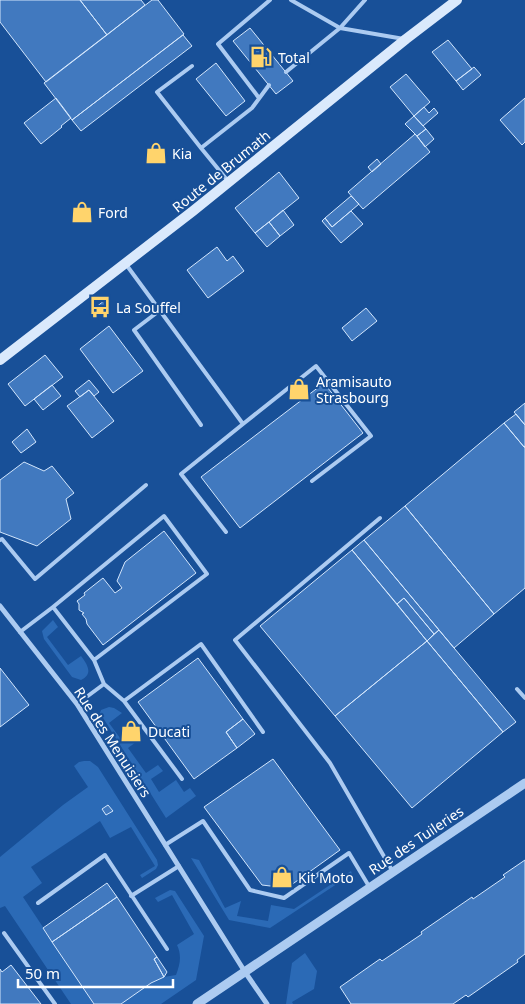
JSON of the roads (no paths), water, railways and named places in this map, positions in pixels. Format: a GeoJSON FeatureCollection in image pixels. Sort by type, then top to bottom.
{"type":"FeatureCollection","features":[{"type":"Feature","properties":{"kind":"main road","name":"Route de Brumath"},"geometry":{"type":"LineString","coordinates":[[0,360],[229,182],[457,0]]}},
{"type":"Feature","properties":{"kind":"street","name":"Rue des Menuisiers"},"geometry":{"type":"LineString","coordinates":[[0,606],[77,704],[266,1004]]}},
{"type":"Feature","properties":{"kind":"street","name":"Rue des Tuileries"},"geometry":{"type":"LineString","coordinates":[[198,1004],[393,872],[523,788]]}},
{"type":"Feature","properties":{"kind":"lane"},"geometry":{"type":"LineString","coordinates":[[259,98],[218,44],[270,0]]}},
{"type":"Feature","properties":{"kind":"lane"},"geometry":{"type":"LineString","coordinates":[[291,0],[340,28],[406,39]]}},
{"type":"Feature","properties":{"kind":"lane"},"geometry":{"type":"LineString","coordinates":[[286,72],[340,28],[365,0]]}},
{"type":"Feature","properties":{"kind":"lane"},"geometry":{"type":"LineString","coordinates":[[192,66],[157,92],[229,182]]}},
{"type":"Feature","properties":{"kind":"lane"},"geometry":{"type":"LineString","coordinates":[[201,148],[252,108],[269,85]]}},
{"type":"Feature","properties":{"kind":"lane"},"geometry":{"type":"LineString","coordinates":[[125,263],[243,424]]}},
{"type":"Feature","properties":{"kind":"lane"},"geometry":{"type":"LineString","coordinates":[[160,311],[134,330],[201,424]]}},
{"type":"Feature","properties":{"kind":"lane"},"geometry":{"type":"LineString","coordinates":[[226,532],[181,474],[316,366],[371,436],[312,481]]}},
{"type":"Feature","properties":{"kind":"lane"},"geometry":{"type":"LineString","coordinates":[[0,540],[2,539],[35,579],[146,485]]}},
{"type":"Feature","properties":{"kind":"lane"},"geometry":{"type":"LineString","coordinates":[[20,633],[164,516],[207,574],[94,660]]}},
{"type":"Feature","properties":{"kind":"lane"},"geometry":{"type":"LineString","coordinates":[[380,518],[235,640],[330,763],[393,872]]}},
{"type":"Feature","properties":{"kind":"lane"},"geometry":{"type":"LineString","coordinates":[[53,607],[94,660],[104,684],[124,702],[182,779]]}},
{"type":"Feature","properties":{"kind":"lane"},"geometry":{"type":"LineString","coordinates":[[124,702],[201,644],[263,732]]}},
{"type":"Feature","properties":{"kind":"lane"},"geometry":{"type":"LineString","coordinates":[[77,704],[104,684]]}},
{"type":"Feature","properties":{"kind":"lane"},"geometry":{"type":"LineString","coordinates":[[525,688],[517,689],[525,698]]}},
{"type":"Feature","properties":{"kind":"lane"},"geometry":{"type":"LineString","coordinates":[[165,845],[202,821],[250,890],[284,898],[348,853],[370,888]]}},
{"type":"Feature","properties":{"kind":"lane"},"geometry":{"type":"LineString","coordinates":[[38,904],[105,855],[166,949]]}},
{"type":"Feature","properties":{"kind":"lane"},"geometry":{"type":"LineString","coordinates":[[131,896],[179,866]]}},
{"type":"Feature","properties":{"kind":"lane"},"geometry":{"type":"LineString","coordinates":[[4,933],[55,1004]]}},
{"type":"Feature","properties":{"kind":"place","name":"Total"},"geometry":{"type":"Point","coordinates":[261,57]}},
{"type":"Feature","properties":{"kind":"place","name":"Kia"},"geometry":{"type":"Point","coordinates":[156,153]}},
{"type":"Feature","properties":{"kind":"place","name":"Ford"},"geometry":{"type":"Point","coordinates":[82,212]}},
{"type":"Feature","properties":{"kind":"place","name":"La Souffel"},"geometry":{"type":"Point","coordinates":[100,307]}},
{"type":"Feature","properties":{"kind":"place","name":"Aramisauto Strasbourg"},"geometry":{"type":"Point","coordinates":[299,389]}},
{"type":"Feature","properties":{"kind":"place","name":"Ducati"},"geometry":{"type":"Point","coordinates":[131,731]}},
{"type":"Feature","properties":{"kind":"place","name":"Kit Moto"},"geometry":{"type":"Point","coordinates":[282,877]}}]}
